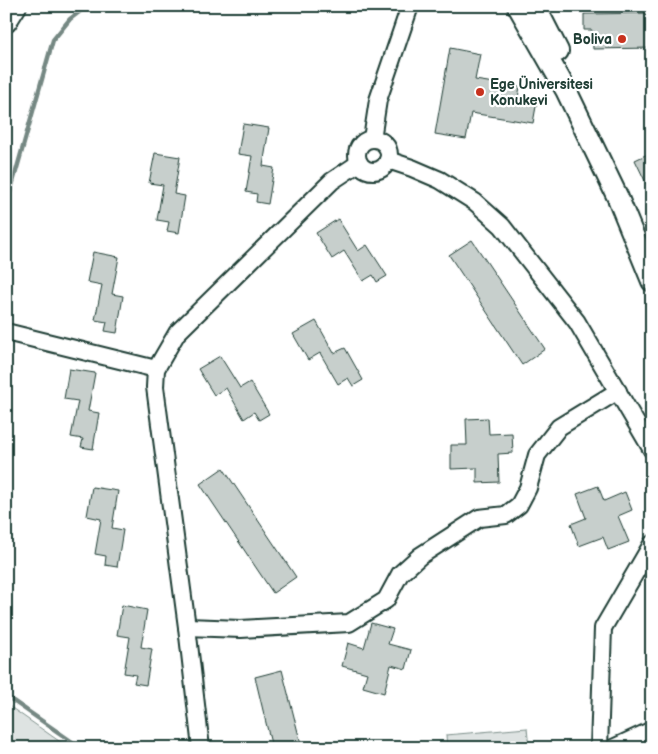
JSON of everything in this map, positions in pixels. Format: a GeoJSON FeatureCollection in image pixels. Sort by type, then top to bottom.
{"type":"FeatureCollection","features":[{"type":"Feature","properties":{"kind":"main road"},"geometry":{"type":"LineString","coordinates":[[6,10],[15,6]]}},
{"type":"Feature","properties":{"kind":"main road"},"geometry":{"type":"LineString","coordinates":[[6,22],[15,6]]}},
{"type":"Feature","properties":{"kind":"main road"},"geometry":{"type":"LineString","coordinates":[[518,6],[566,90],[614,189],[652,281]]}},
{"type":"Feature","properties":{"kind":"main road"},"geometry":{"type":"LineString","coordinates":[[535,6],[626,186],[652,252]]}},
{"type":"Feature","properties":{"kind":"lane"},"geometry":{"type":"LineString","coordinates":[[372,139],[378,100],[410,6]]}},
{"type":"Feature","properties":{"kind":"lane"},"geometry":{"type":"LineString","coordinates":[[372,139],[382,141],[388,150],[388,160],[386,165],[378,171],[367,170],[359,163],[358,148],[362,143],[372,139]]}},
{"type":"Feature","properties":{"kind":"lane"},"geometry":{"type":"LineString","coordinates":[[388,160],[440,180],[475,202],[502,226],[577,322],[652,450]]}},
{"type":"Feature","properties":{"kind":"lane"},"geometry":{"type":"LineString","coordinates":[[202,748],[155,387],[156,369],[177,333],[332,181],[359,163]]}},
{"type":"Feature","properties":{"kind":"lane"},"geometry":{"type":"LineString","coordinates":[[6,332],[156,369]]}},
{"type":"Feature","properties":{"kind":"lane"},"geometry":{"type":"LineString","coordinates":[[187,627],[241,629],[349,623],[386,600],[400,574],[420,556],[479,518],[506,515],[519,506],[528,488],[537,455],[559,427],[618,391]]}},
{"type":"Feature","properties":{"kind":"lane"},"geometry":{"type":"LineString","coordinates":[[599,748],[603,628],[652,544]]}},
{"type":"Feature","properties":{"kind":"lane"},"geometry":{"type":"LineString","coordinates":[[613,748],[652,730]]}},
{"type":"Feature","properties":{"kind":"shaded area"},"geometry":{"type":"Polygon","coordinates":[[[6,704],[69,748],[6,748],[6,704]]]}},
{"type":"Feature","properties":{"kind":"shaded area"},"geometry":{"type":"Polygon","coordinates":[[[527,728],[529,748],[447,748],[446,735],[527,728]]]}},
{"type":"Feature","properties":{"kind":"building","name":"Boliva"},"geometry":{"type":"Polygon","coordinates":[[[652,13],[652,48],[593,49],[592,30],[584,30],[584,14],[652,13]]]}},
{"type":"Feature","properties":{"kind":"building","name":"Ege Üniversitesi Konukevi"},"geometry":{"type":"Polygon","coordinates":[[[450,48],[480,54],[475,80],[520,87],[518,97],[537,101],[533,123],[471,113],[466,139],[435,134],[450,48]]]}},
{"type":"Feature","properties":{"kind":"building"},"geometry":{"type":"Polygon","coordinates":[[[243,124],[269,128],[263,166],[274,168],[268,204],[256,202],[257,194],[246,192],[252,156],[238,154],[243,124]]]}},
{"type":"Feature","properties":{"kind":"building"},"geometry":{"type":"Polygon","coordinates":[[[652,152],[652,182],[647,185],[635,160],[652,152]]]}},
{"type":"Feature","properties":{"kind":"building"},"geometry":{"type":"Polygon","coordinates":[[[155,153],[180,157],[174,194],[185,196],[179,233],[167,231],[169,222],[157,220],[163,185],[149,183],[155,153]]]}},
{"type":"Feature","properties":{"kind":"building"},"geometry":{"type":"Polygon","coordinates":[[[338,219],[358,251],[367,245],[387,276],[377,282],[373,275],[363,281],[344,251],[332,259],[316,233],[338,219]]]}},
{"type":"Feature","properties":{"kind":"building"},"geometry":{"type":"Polygon","coordinates":[[[472,240],[545,349],[522,365],[449,255],[472,240]]]}},
{"type":"Feature","properties":{"kind":"building"},"geometry":{"type":"Polygon","coordinates":[[[93,252],[119,257],[112,294],[123,296],[117,333],[105,331],[107,322],[95,320],[102,285],[87,282],[93,252]]]}},
{"type":"Feature","properties":{"kind":"building"},"geometry":{"type":"Polygon","coordinates":[[[316,321],[334,353],[345,348],[363,380],[353,386],[348,378],[338,384],[320,353],[308,360],[293,334],[316,321]]]}},
{"type":"Feature","properties":{"kind":"building"},"geometry":{"type":"Polygon","coordinates":[[[220,356],[240,388],[250,382],[269,414],[259,420],[254,412],[244,419],[226,388],[214,395],[198,369],[220,356]]]}},
{"type":"Feature","properties":{"kind":"building"},"geometry":{"type":"Polygon","coordinates":[[[69,369],[95,373],[88,411],[99,413],[93,449],[81,447],[83,439],[71,437],[78,401],[64,399],[69,369]]]}},
{"type":"Feature","properties":{"kind":"building"},"geometry":{"type":"Polygon","coordinates":[[[488,418],[489,434],[512,433],[513,453],[498,454],[499,482],[477,483],[477,468],[451,469],[451,445],[467,445],[466,419],[488,418]]]}},
{"type":"Feature","properties":{"kind":"building"},"geometry":{"type":"Polygon","coordinates":[[[223,468],[296,577],[273,593],[200,484],[223,468]]]}},
{"type":"Feature","properties":{"kind":"building"},"geometry":{"type":"Polygon","coordinates":[[[598,486],[604,501],[625,492],[632,510],[618,516],[629,542],[608,550],[603,537],[579,546],[571,524],[586,518],[577,494],[598,486]]]}},
{"type":"Feature","properties":{"kind":"building"},"geometry":{"type":"Polygon","coordinates":[[[92,487],[118,491],[112,528],[123,530],[117,567],[105,565],[106,556],[95,554],[101,519],[87,516],[92,487]]]}},
{"type":"Feature","properties":{"kind":"building"},"geometry":{"type":"Polygon","coordinates":[[[122,605],[147,610],[141,647],[152,649],[146,685],[134,683],[136,675],[124,673],[130,637],[117,635],[122,605]]]}},
{"type":"Feature","properties":{"kind":"building"},"geometry":{"type":"Polygon","coordinates":[[[371,623],[393,629],[388,644],[411,650],[406,669],[391,665],[384,693],[363,687],[367,673],[342,666],[348,643],[364,648],[371,623]]]}},
{"type":"Feature","properties":{"kind":"building"},"geometry":{"type":"Polygon","coordinates":[[[282,670],[302,748],[272,748],[255,677],[282,670]]]}},
{"type":"Feature","properties":{"kind":"waterway"},"geometry":{"type":"LineString","coordinates":[[6,207],[53,40],[70,19],[87,6]]}},
{"type":"Feature","properties":{"kind":"waterway"},"geometry":{"type":"LineString","coordinates":[[6,696],[81,748]]}},
{"type":"Feature","properties":{"kind":"place","name":"Boliva"},"geometry":{"type":"Point","coordinates":[622,39]}},
{"type":"Feature","properties":{"kind":"place","name":"Ege Üniversitesi Konukevi"},"geometry":{"type":"Point","coordinates":[480,92]}}]}
